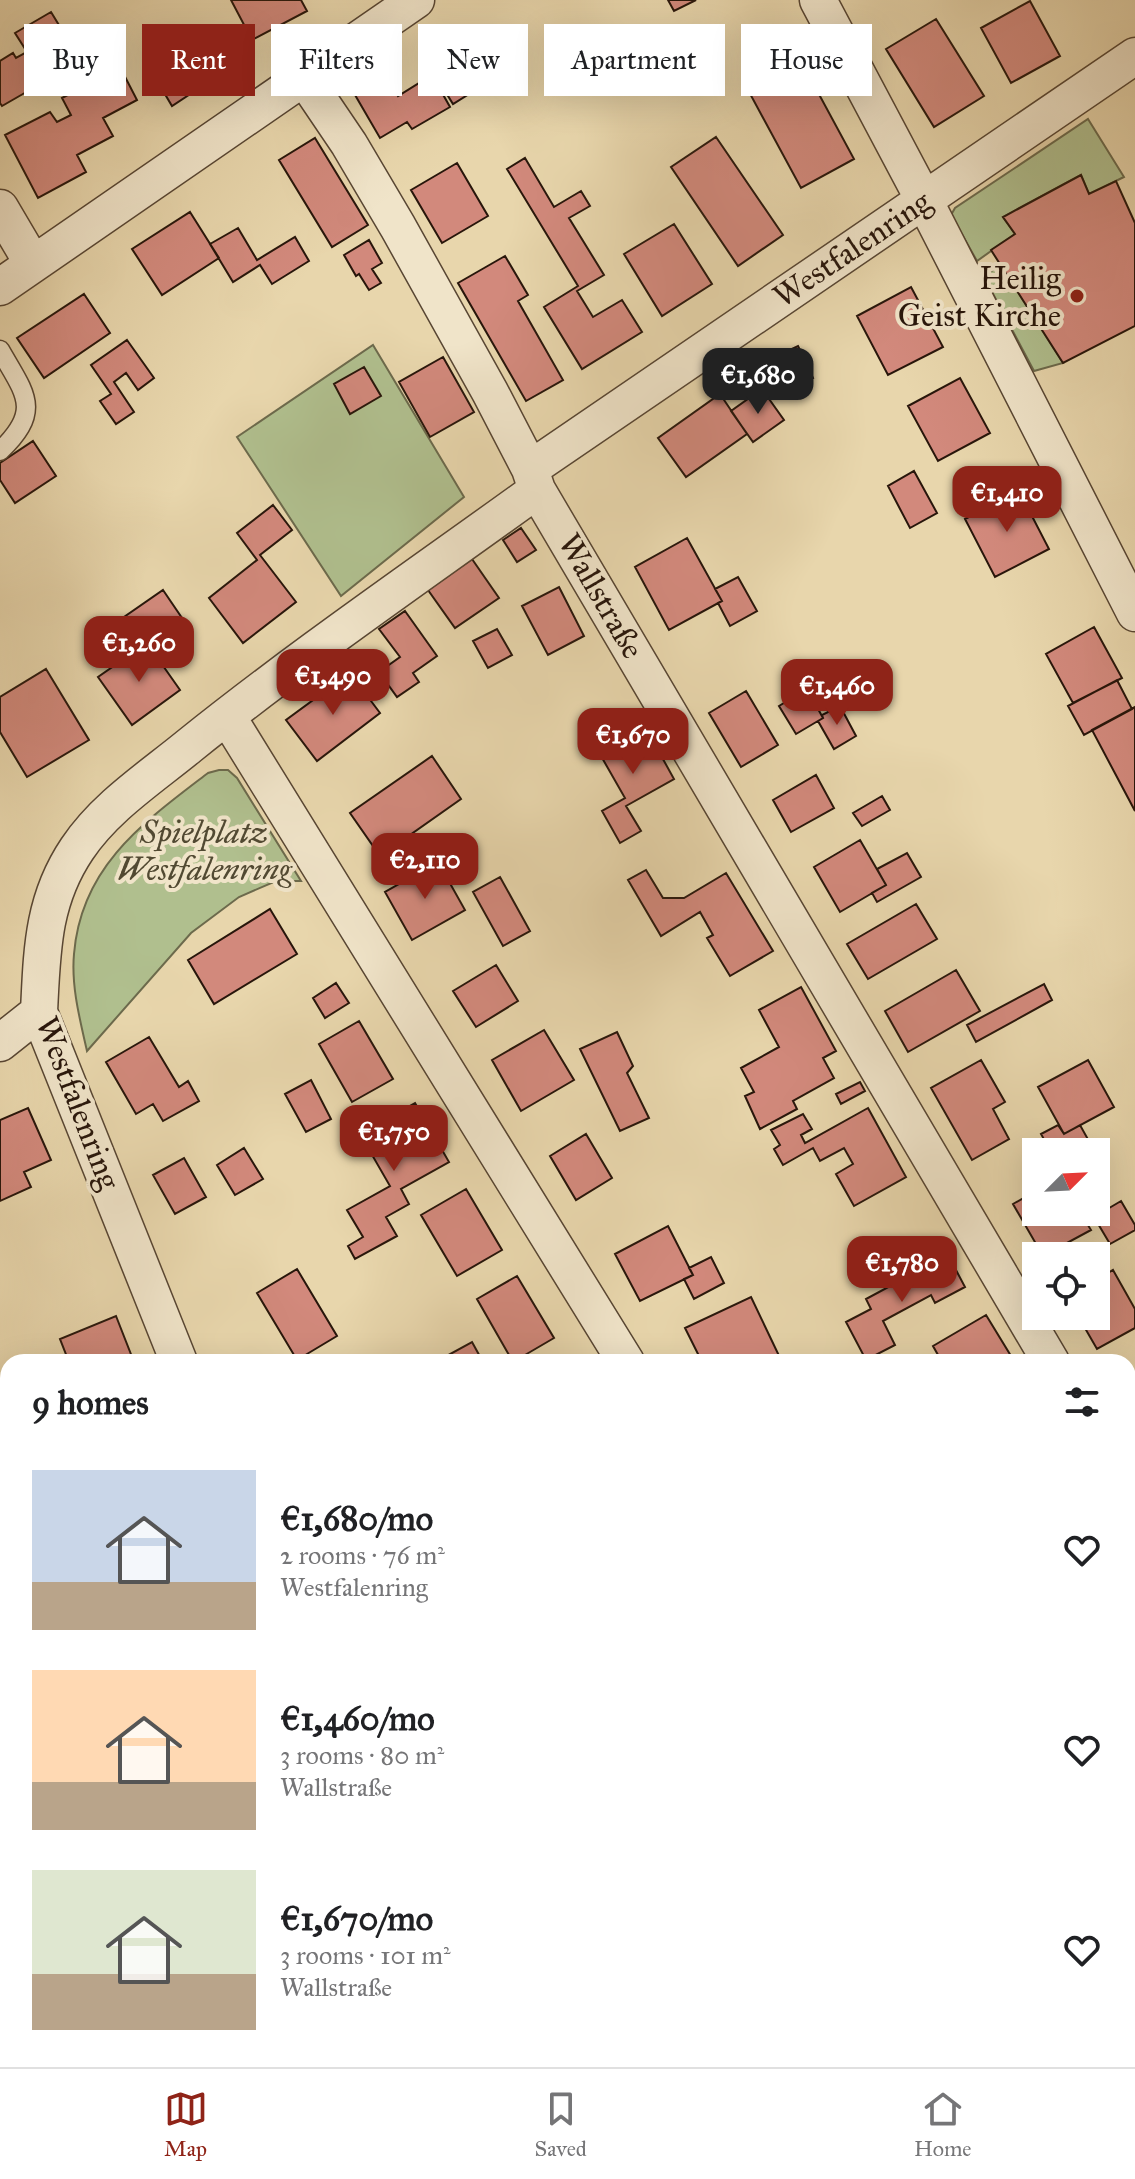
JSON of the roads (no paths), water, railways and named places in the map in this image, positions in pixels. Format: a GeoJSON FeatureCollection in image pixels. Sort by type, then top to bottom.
{"type":"FeatureCollection","features":[{"type":"Feature","properties":{"kind":"street"},"geometry":{"type":"LineString","coordinates":[[380,24],[416,0]]}},
{"type":"Feature","properties":{"kind":"street"},"geometry":{"type":"LineString","coordinates":[[818,0],[1135,613]]}},
{"type":"Feature","properties":{"kind":"street","name":"Westfalenring"},"geometry":{"type":"LineString","coordinates":[[176,1354],[39,1012],[46,920],[63,873],[91,829],[227,716],[534,479],[924,200],[1135,56]]}},
{"type":"Feature","properties":{"kind":"street"},"geometry":{"type":"LineString","coordinates":[[0,287],[274,96]]}},
{"type":"Feature","properties":{"kind":"street","name":"Wallstraße"},"geometry":{"type":"LineString","coordinates":[[317,96],[398,227],[490,392],[534,479],[1046,1354]]}},
{"type":"Feature","properties":{"kind":"street"},"geometry":{"type":"LineString","coordinates":[[0,208],[33,264]]}},
{"type":"Feature","properties":{"kind":"street"},"geometry":{"type":"LineString","coordinates":[[227,716],[621,1354]]}},
{"type":"Feature","properties":{"kind":"street"},"geometry":{"type":"LineString","coordinates":[[0,1043],[39,1012]]}},
{"type":"Feature","properties":{"kind":"lane"},"geometry":{"type":"LineString","coordinates":[[0,350],[19,384],[27,407],[22,426],[0,451]]}},
{"type":"Feature","properties":{"kind":"place","name":"Heilig Geist Kirche"},"geometry":{"type":"Point","coordinates":[1077,296]}},
{"type":"Feature","properties":{"kind":"park label","name":"Spielplatz Westfalenring"},"geometry":{"type":"Point","coordinates":[204,850]}}]}
